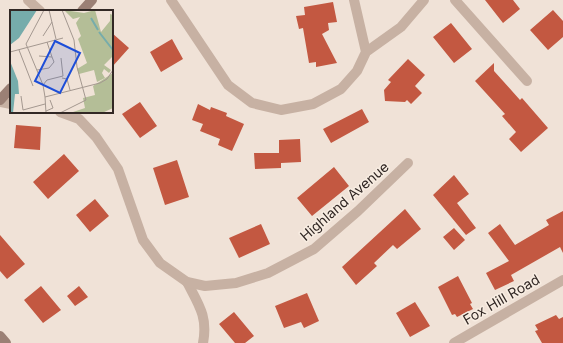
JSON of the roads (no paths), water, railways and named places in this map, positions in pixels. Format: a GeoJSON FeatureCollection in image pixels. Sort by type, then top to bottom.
{"type":"FeatureCollection","features":[{"type":"Feature","properties":{"kind":"main road"},"geometry":{"type":"LineString","coordinates":[[83,10],[92,0]]}},
{"type":"Feature","properties":{"kind":"main road"},"geometry":{"type":"LineString","coordinates":[[0,101],[10,89]]}},
{"type":"Feature","properties":{"kind":"main road"},"geometry":{"type":"LineString","coordinates":[[0,336],[6,343]]}},
{"type":"Feature","properties":{"kind":"street"},"geometry":{"type":"LineString","coordinates":[[28,0],[39,10]]}},
{"type":"Feature","properties":{"kind":"street"},"geometry":{"type":"LineString","coordinates":[[170,0],[228,85],[252,103],[281,110],[313,104],[341,89],[357,71],[366,52],[401,27],[424,0]]}},
{"type":"Feature","properties":{"kind":"street"},"geometry":{"type":"LineString","coordinates":[[354,0],[366,52]]}},
{"type":"Feature","properties":{"kind":"street"},"geometry":{"type":"LineString","coordinates":[[455,0],[527,81]]}},
{"type":"Feature","properties":{"kind":"street"},"geometry":{"type":"LineString","coordinates":[[0,101],[10,104]]}},
{"type":"Feature","properties":{"kind":"street","name":"Highland Avenue"},"geometry":{"type":"LineString","coordinates":[[63,113],[79,119],[96,137],[118,169],[144,240],[160,263],[187,282],[206,286],[236,283],[268,273],[314,249],[358,211],[408,163]]}},
{"type":"Feature","properties":{"kind":"street","name":"Fox Hill Road"},"geometry":{"type":"LineString","coordinates":[[454,343],[563,280]]}},
{"type":"Feature","properties":{"kind":"street"},"geometry":{"type":"LineString","coordinates":[[187,282],[200,306],[206,328],[203,343]]}}]}
